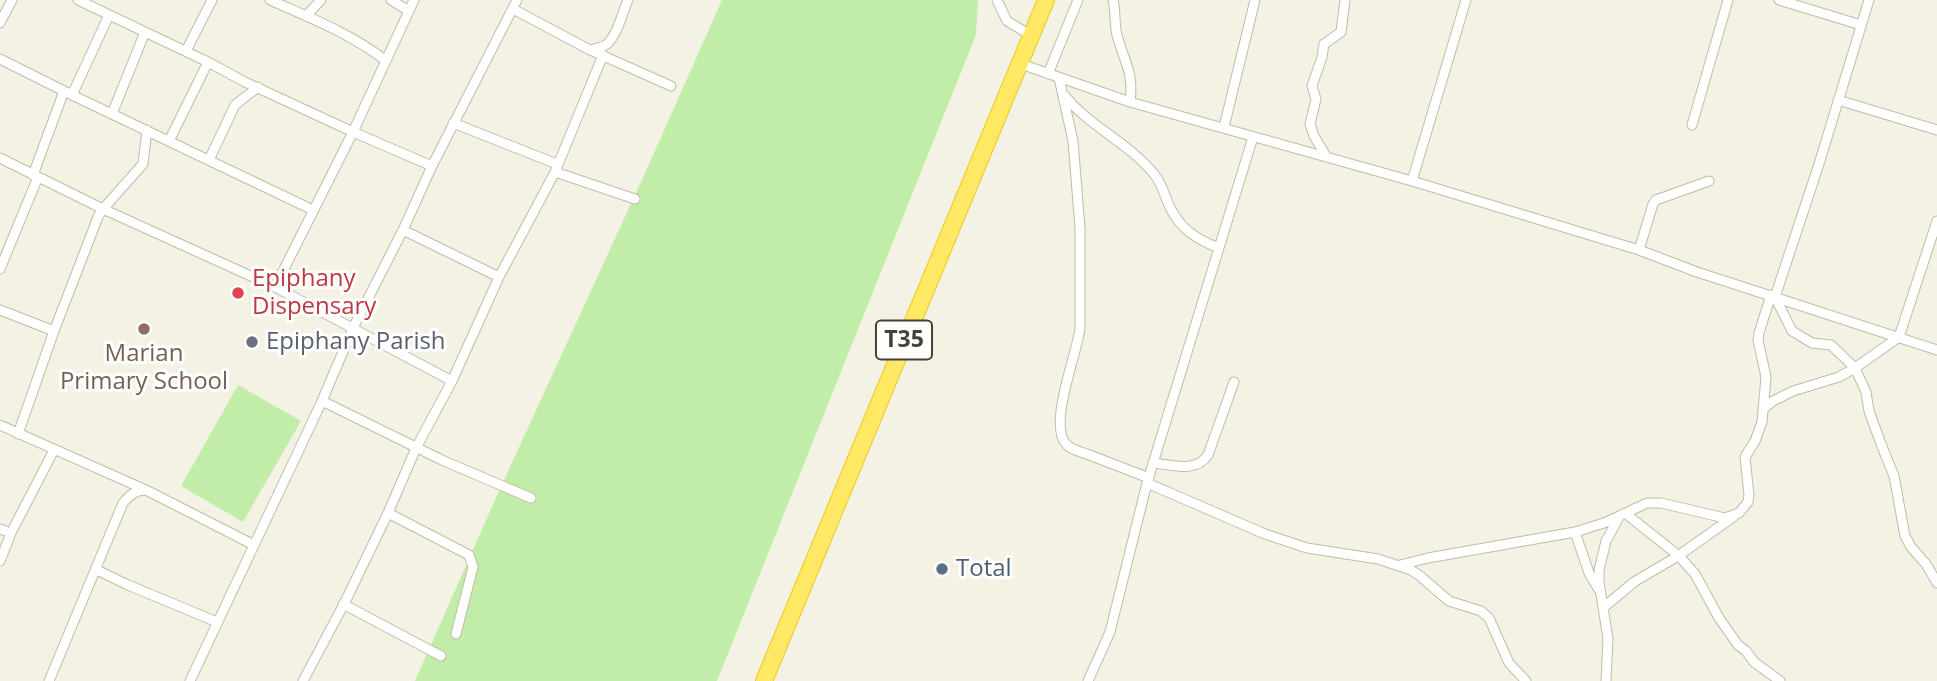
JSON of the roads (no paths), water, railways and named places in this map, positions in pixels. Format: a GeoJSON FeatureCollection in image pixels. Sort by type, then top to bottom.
{"type":"FeatureCollection","features":[{"type":"Feature","properties":{"kind":"highway","name":"T35"},"geometry":{"type":"LineString","coordinates":[[764,681],[1046,0]]}},
{"type":"Feature","properties":{"kind":"street"},"geometry":{"type":"LineString","coordinates":[[0,23],[12,0]]}},
{"type":"Feature","properties":{"kind":"street"},"geometry":{"type":"LineString","coordinates":[[78,0],[93,3],[109,15],[258,88],[432,166]]}},
{"type":"Feature","properties":{"kind":"street"},"geometry":{"type":"LineString","coordinates":[[186,51],[212,0]]}},
{"type":"Feature","properties":{"kind":"street"},"geometry":{"type":"LineString","coordinates":[[270,0],[355,38],[385,60]]}},
{"type":"Feature","properties":{"kind":"street"},"geometry":{"type":"LineString","coordinates":[[306,16],[321,0]]}},
{"type":"Feature","properties":{"kind":"street"},"geometry":{"type":"LineString","coordinates":[[391,0],[409,11]]}},
{"type":"Feature","properties":{"kind":"street"},"geometry":{"type":"LineString","coordinates":[[275,287],[353,132],[414,0]]}},
{"type":"Feature","properties":{"kind":"street"},"geometry":{"type":"LineString","coordinates":[[590,50],[607,43],[628,0]]}},
{"type":"Feature","properties":{"kind":"street"},"geometry":{"type":"LineString","coordinates":[[997,0],[1007,21],[1032,36]]}},
{"type":"Feature","properties":{"kind":"street"},"geometry":{"type":"LineString","coordinates":[[1048,74],[1078,0]]}},
{"type":"Feature","properties":{"kind":"street"},"geometry":{"type":"LineString","coordinates":[[1113,0],[1117,37],[1130,71],[1130,102]]}},
{"type":"Feature","properties":{"kind":"street"},"geometry":{"type":"LineString","coordinates":[[1224,127],[1255,0]]}},
{"type":"Feature","properties":{"kind":"street"},"geometry":{"type":"LineString","coordinates":[[1326,156],[1310,124],[1316,99],[1312,86],[1324,44],[1341,32],[1345,0]]}},
{"type":"Feature","properties":{"kind":"street"},"geometry":{"type":"LineString","coordinates":[[1412,181],[1466,0]]}},
{"type":"Feature","properties":{"kind":"street"},"geometry":{"type":"LineString","coordinates":[[1692,125],[1728,0]]}},
{"type":"Feature","properties":{"kind":"street"},"geometry":{"type":"LineString","coordinates":[[1779,0],[1861,24]]}},
{"type":"Feature","properties":{"kind":"street"},"geometry":{"type":"LineString","coordinates":[[1603,608],[1634,582],[1679,556],[1743,510],[1748,502],[1745,457],[1759,432],[1766,377],[1759,347],[1759,333],[1819,164],[1868,0]]}},
{"type":"Feature","properties":{"kind":"street"},"geometry":{"type":"LineString","coordinates":[[190,681],[323,401],[353,328],[515,4],[590,50],[671,86]]}},
{"type":"Feature","properties":{"kind":"street"},"geometry":{"type":"LineString","coordinates":[[0,269],[68,93],[109,15]]}},
{"type":"Feature","properties":{"kind":"street"},"geometry":{"type":"LineString","coordinates":[[112,114],[145,32]]}},
{"type":"Feature","properties":{"kind":"street"},"geometry":{"type":"LineString","coordinates":[[303,681],[388,513],[416,448],[452,382],[499,277],[556,168],[603,55]]}},
{"type":"Feature","properties":{"kind":"street"},"geometry":{"type":"LineString","coordinates":[[0,58],[313,210]]}},
{"type":"Feature","properties":{"kind":"street"},"geometry":{"type":"LineString","coordinates":[[169,141],[208,62]]}},
{"type":"Feature","properties":{"kind":"street"},"geometry":{"type":"LineString","coordinates":[[1018,64],[1130,102],[1412,181],[1639,250],[1697,272],[1937,350]]}},
{"type":"Feature","properties":{"kind":"street"},"geometry":{"type":"LineString","coordinates":[[1059,78],[1073,141],[1080,228],[1078,343],[1059,420],[1060,432],[1069,447],[1250,529],[1333,553],[1364,556],[1400,565],[1418,574],[1449,601],[1481,611],[1489,618],[1507,661],[1526,681]]}},
{"type":"Feature","properties":{"kind":"street"},"geometry":{"type":"LineString","coordinates":[[209,160],[235,105],[258,88]]}},
{"type":"Feature","properties":{"kind":"street"},"geometry":{"type":"LineString","coordinates":[[1062,92],[1078,110],[1152,171],[1180,224],[1200,240],[1219,248]]}},
{"type":"Feature","properties":{"kind":"street"},"geometry":{"type":"LineString","coordinates":[[1838,100],[1937,130]]}},
{"type":"Feature","properties":{"kind":"street"},"geometry":{"type":"LineString","coordinates":[[453,124],[635,199]]}},
{"type":"Feature","properties":{"kind":"street"},"geometry":{"type":"LineString","coordinates":[[18,434],[98,217],[142,166],[147,130]]}},
{"type":"Feature","properties":{"kind":"street"},"geometry":{"type":"LineString","coordinates":[[1088,681],[1110,632],[1148,481],[1253,137]]}},
{"type":"Feature","properties":{"kind":"street"},"geometry":{"type":"LineString","coordinates":[[0,158],[103,209],[275,287],[452,382]]}},
{"type":"Feature","properties":{"kind":"street"},"geometry":{"type":"LineString","coordinates":[[1639,250],[1656,200],[1709,181]]}},
{"type":"Feature","properties":{"kind":"street"},"geometry":{"type":"LineString","coordinates":[[1763,409],[1793,391],[1839,377],[1899,337],[1937,221]]}},
{"type":"Feature","properties":{"kind":"street"},"geometry":{"type":"LineString","coordinates":[[403,230],[499,277]]}},
{"type":"Feature","properties":{"kind":"street"},"geometry":{"type":"LineString","coordinates":[[1773,296],[1792,331],[1812,343],[1831,345],[1856,368],[1866,392],[1869,411],[1895,476],[1905,536],[1937,583]]}},
{"type":"Feature","properties":{"kind":"street"},"geometry":{"type":"LineString","coordinates":[[0,310],[54,331]]}},
{"type":"Feature","properties":{"kind":"street"},"geometry":{"type":"LineString","coordinates":[[1154,463],[1195,466],[1205,461],[1234,382]]}},
{"type":"Feature","properties":{"kind":"street"},"geometry":{"type":"LineString","coordinates":[[323,401],[416,448],[531,498]]}},
{"type":"Feature","properties":{"kind":"street"},"geometry":{"type":"LineString","coordinates":[[0,425],[146,491],[254,545]]}},
{"type":"Feature","properties":{"kind":"street"},"geometry":{"type":"LineString","coordinates":[[0,561],[11,533],[54,450]]}},
{"type":"Feature","properties":{"kind":"street"},"geometry":{"type":"LineString","coordinates":[[49,681],[123,503],[136,491],[146,491]]}},
{"type":"Feature","properties":{"kind":"street"},"geometry":{"type":"LineString","coordinates":[[1400,565],[1575,532],[1604,523],[1643,504],[1661,503],[1725,518],[1734,516]]}},
{"type":"Feature","properties":{"kind":"street"},"geometry":{"type":"LineString","coordinates":[[388,513],[469,555],[473,567],[456,634]]}},
{"type":"Feature","properties":{"kind":"street"},"geometry":{"type":"LineString","coordinates":[[1622,514],[1679,556],[1695,574],[1718,618],[1738,645],[1754,662],[1780,681]]}},
{"type":"Feature","properties":{"kind":"street"},"geometry":{"type":"LineString","coordinates":[[1606,681],[1608,639],[1599,570],[1606,541],[1622,514]]}},
{"type":"Feature","properties":{"kind":"street"},"geometry":{"type":"LineString","coordinates":[[0,529],[11,533]]}},
{"type":"Feature","properties":{"kind":"street"},"geometry":{"type":"LineString","coordinates":[[1575,532],[1589,573],[1600,592]]}},
{"type":"Feature","properties":{"kind":"street"},"geometry":{"type":"LineString","coordinates":[[97,570],[217,622]]}},
{"type":"Feature","properties":{"kind":"street"},"geometry":{"type":"LineString","coordinates":[[343,604],[441,656]]}},
{"type":"Feature","properties":{"kind":"place","name":"Epiphany Dispensary"},"geometry":{"type":"Point","coordinates":[238,293]}},
{"type":"Feature","properties":{"kind":"place","name":"Marian Primary School"},"geometry":{"type":"Point","coordinates":[144,329]}},
{"type":"Feature","properties":{"kind":"place","name":"Epiphany Parish"},"geometry":{"type":"Point","coordinates":[252,342]}},
{"type":"Feature","properties":{"kind":"place","name":"Total"},"geometry":{"type":"Point","coordinates":[942,569]}}]}
